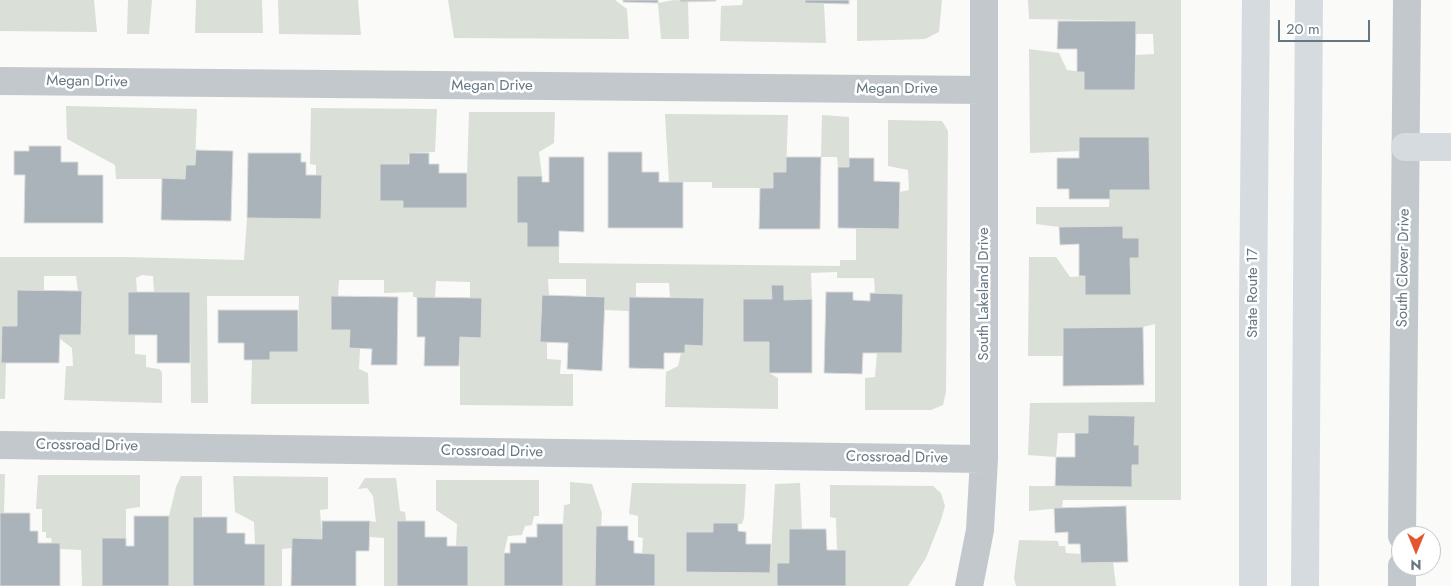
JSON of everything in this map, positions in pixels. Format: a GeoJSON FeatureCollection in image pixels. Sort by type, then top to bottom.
{"type":"FeatureCollection","features":[{"type":"Feature","properties":{"kind":"main road","name":"State Route 17"},"geometry":{"type":"LineString","coordinates":[[1253,586],[1256,0]]}},
{"type":"Feature","properties":{"kind":"main road"},"geometry":{"type":"LineString","coordinates":[[1305,586],[1309,0]]}},
{"type":"Feature","properties":{"kind":"main road"},"geometry":{"type":"LineString","coordinates":[[1405,147],[1451,147]]}},
{"type":"Feature","properties":{"kind":"street","name":"South Lakeland Drive"},"geometry":{"type":"LineString","coordinates":[[969,586],[980,530],[984,459],[984,0]]}},
{"type":"Feature","properties":{"kind":"street","name":"South Clover Drive"},"geometry":{"type":"LineString","coordinates":[[1402,526],[1407,0]]}},
{"type":"Feature","properties":{"kind":"street","name":"Megan Drive"},"geometry":{"type":"LineString","coordinates":[[0,81],[984,90]]}},
{"type":"Feature","properties":{"kind":"street","name":"Crossroad Drive"},"geometry":{"type":"LineString","coordinates":[[0,445],[984,459]]}},
{"type":"Feature","properties":{"kind":"shaded area"},"geometry":{"type":"Polygon","coordinates":[[[0,0],[94,0],[97,32],[0,31],[0,0]]]}},
{"type":"Feature","properties":{"kind":"shaded area"},"geometry":{"type":"Polygon","coordinates":[[[128,0],[152,0],[149,34],[127,34],[128,0]]]}},
{"type":"Feature","properties":{"kind":"shaded area"},"geometry":{"type":"Polygon","coordinates":[[[196,0],[262,0],[263,33],[195,33],[196,0]]]}},
{"type":"Feature","properties":{"kind":"shaded area"},"geometry":{"type":"Polygon","coordinates":[[[278,0],[358,0],[361,35],[279,34],[278,0]]]}},
{"type":"Feature","properties":{"kind":"shaded area"},"geometry":{"type":"Polygon","coordinates":[[[448,0],[615,0],[627,9],[629,39],[454,38],[448,0]]]}},
{"type":"Feature","properties":{"kind":"shaded area"},"geometry":{"type":"Polygon","coordinates":[[[674,0],[688,1],[689,39],[661,39],[658,3],[674,0]]]}},
{"type":"Feature","properties":{"kind":"shaded area"},"geometry":{"type":"Polygon","coordinates":[[[743,0],[805,0],[806,3],[824,4],[826,43],[720,41],[721,6],[742,5],[743,0]]]}},
{"type":"Feature","properties":{"kind":"shaded area"},"geometry":{"type":"Polygon","coordinates":[[[857,0],[942,0],[939,32],[925,39],[857,41],[857,0]]]}},
{"type":"Feature","properties":{"kind":"shaded area"},"geometry":{"type":"Polygon","coordinates":[[[1028,0],[1181,0],[1181,500],[1063,500],[1062,508],[1029,511],[1029,486],[1132,486],[1132,465],[1139,465],[1139,445],[1134,445],[1134,416],[1088,415],[1088,433],[1058,433],[1056,457],[1028,455],[1030,403],[1155,402],[1155,324],[1143,327],[1063,328],[1063,356],[1028,356],[1029,257],[1056,257],[1070,277],[1085,276],[1086,295],[1131,295],[1130,258],[1139,257],[1139,238],[1123,238],[1123,226],[1059,227],[1036,224],[1036,207],[1109,207],[1110,190],[1150,189],[1149,137],[1080,137],[1079,151],[1030,153],[1029,49],[1059,53],[1067,70],[1084,72],[1084,90],[1135,90],[1136,55],[1154,54],[1153,34],[1136,34],[1136,21],[1029,19],[1028,0]]]}},
{"type":"Feature","properties":{"kind":"shaded area"},"geometry":{"type":"Polygon","coordinates":[[[66,106],[197,109],[195,165],[186,165],[185,179],[116,179],[115,165],[67,139],[66,106]]]}},
{"type":"Feature","properties":{"kind":"shaded area"},"geometry":{"type":"Polygon","coordinates":[[[311,108],[437,109],[435,152],[409,153],[403,208],[466,208],[469,112],[555,112],[554,143],[539,152],[542,176],[517,176],[517,223],[527,223],[559,247],[559,263],[840,266],[840,260],[856,260],[856,229],[899,229],[900,192],[909,190],[908,170],[888,166],[888,120],[942,121],[948,131],[946,392],[943,405],[931,410],[865,410],[865,378],[875,377],[877,353],[902,353],[875,294],[874,278],[837,278],[837,272],[811,273],[812,299],[784,300],[783,285],[771,285],[772,299],[743,299],[743,342],[769,342],[769,373],[778,378],[778,409],[665,407],[666,372],[678,366],[681,353],[685,353],[685,345],[703,346],[704,298],[670,297],[669,283],[636,283],[636,297],[629,297],[629,311],[605,310],[605,297],[586,296],[586,279],[548,279],[549,295],[542,295],[540,341],[547,342],[547,359],[561,360],[560,374],[573,374],[573,406],[460,405],[460,337],[481,337],[482,299],[470,298],[470,282],[436,281],[435,297],[413,297],[413,292],[384,293],[384,280],[339,280],[338,296],[331,296],[331,330],[350,330],[349,348],[360,349],[359,369],[368,373],[369,404],[251,404],[252,360],[270,352],[298,352],[299,296],[207,296],[208,403],[191,403],[190,292],[154,292],[153,276],[142,275],[136,278],[137,292],[128,292],[128,335],[135,335],[135,354],[146,355],[146,367],[159,369],[162,372],[162,403],[64,400],[66,366],[73,366],[72,348],[60,339],[60,335],[81,335],[82,291],[78,291],[76,276],[44,276],[44,290],[17,290],[17,326],[2,326],[1,363],[6,363],[5,399],[0,399],[0,257],[125,257],[244,260],[247,218],[321,219],[322,176],[316,175],[316,165],[310,164],[311,108]]]}},
{"type":"Feature","properties":{"kind":"shaded area"},"geometry":{"type":"Polygon","coordinates":[[[665,114],[788,115],[786,172],[773,172],[773,188],[712,188],[712,182],[669,182],[665,114]]]}},
{"type":"Feature","properties":{"kind":"shaded area"},"geometry":{"type":"Polygon","coordinates":[[[822,115],[849,117],[849,167],[838,167],[837,157],[821,157],[822,115]]]}},
{"type":"Feature","properties":{"kind":"shaded area"},"geometry":{"type":"Polygon","coordinates":[[[0,474],[5,474],[4,513],[0,513],[0,474]]]}},
{"type":"Feature","properties":{"kind":"shaded area"},"geometry":{"type":"Polygon","coordinates":[[[38,475],[140,475],[140,507],[126,509],[126,538],[102,538],[102,586],[82,586],[81,550],[60,549],[60,543],[52,543],[51,538],[46,538],[46,532],[42,532],[42,509],[36,509],[38,475]]]}},
{"type":"Feature","properties":{"kind":"shaded area"},"geometry":{"type":"Polygon","coordinates":[[[181,476],[202,476],[202,517],[193,517],[193,586],[169,586],[169,516],[176,487],[181,476]]]}},
{"type":"Feature","properties":{"kind":"shaded area"},"geometry":{"type":"Polygon","coordinates":[[[233,476],[328,477],[328,509],[320,510],[322,539],[293,538],[292,548],[282,549],[282,586],[265,586],[265,544],[255,544],[254,522],[235,512],[233,476]]]}},
{"type":"Feature","properties":{"kind":"shaded area"},"geometry":{"type":"Polygon","coordinates":[[[365,478],[396,478],[400,511],[405,512],[406,521],[397,521],[397,586],[384,586],[384,538],[370,537],[370,521],[376,522],[373,496],[367,488],[358,489],[365,478]]]}},
{"type":"Feature","properties":{"kind":"shaded area"},"geometry":{"type":"Polygon","coordinates":[[[436,480],[539,480],[539,516],[534,516],[532,525],[525,526],[522,535],[508,536],[504,553],[504,586],[468,586],[468,546],[456,546],[457,524],[436,510],[436,480]]]}},
{"type":"Feature","properties":{"kind":"shaded area"},"geometry":{"type":"Polygon","coordinates":[[[570,482],[592,484],[602,513],[601,526],[596,526],[595,586],[563,586],[564,505],[570,504],[570,482]]]}},
{"type":"Feature","properties":{"kind":"shaded area"},"geometry":{"type":"Polygon","coordinates":[[[632,483],[746,484],[742,524],[714,523],[713,532],[686,532],[686,572],[770,573],[775,484],[800,483],[802,529],[789,530],[789,563],[777,586],[655,586],[655,554],[642,554],[643,538],[638,537],[638,516],[629,514],[632,483]]]}},
{"type":"Feature","properties":{"kind":"shaded area"},"geometry":{"type":"Polygon","coordinates":[[[830,485],[933,486],[941,493],[945,506],[941,520],[926,558],[908,586],[846,586],[846,550],[837,550],[836,518],[830,517],[830,485]]]}},
{"type":"Feature","properties":{"kind":"shaded area"},"geometry":{"type":"Polygon","coordinates":[[[1019,540],[1058,541],[1059,546],[1065,546],[1066,553],[1081,554],[1081,563],[1113,562],[1116,586],[1016,586],[1014,578],[1019,540]]]}},
{"type":"Feature","properties":{"kind":"building"},"geometry":{"type":"Polygon","coordinates":[[[623,0],[658,0],[658,3],[623,2],[623,0]]]}},
{"type":"Feature","properties":{"kind":"building"},"geometry":{"type":"Polygon","coordinates":[[[680,0],[716,0],[716,1],[680,2],[680,0]]]}},
{"type":"Feature","properties":{"kind":"building"},"geometry":{"type":"Polygon","coordinates":[[[805,0],[849,0],[849,4],[805,3],[805,0]]]}},
{"type":"Feature","properties":{"kind":"building"},"geometry":{"type":"Polygon","coordinates":[[[1058,21],[1136,21],[1135,90],[1084,90],[1084,72],[1077,72],[1077,49],[1057,49],[1058,21]]]}},
{"type":"Feature","properties":{"kind":"building"},"geometry":{"type":"Polygon","coordinates":[[[1079,137],[1149,137],[1150,190],[1110,190],[1110,199],[1069,199],[1069,189],[1057,189],[1057,158],[1079,158],[1079,137]]]}},
{"type":"Feature","properties":{"kind":"building"},"geometry":{"type":"Polygon","coordinates":[[[29,146],[61,146],[61,162],[78,162],[78,175],[103,175],[103,223],[24,223],[25,175],[14,175],[14,151],[29,151],[29,146]]]}},
{"type":"Feature","properties":{"kind":"building"},"geometry":{"type":"Polygon","coordinates":[[[196,150],[233,151],[231,221],[161,220],[162,178],[185,179],[186,165],[195,165],[196,150]]]}},
{"type":"Feature","properties":{"kind":"building"},"geometry":{"type":"Polygon","coordinates":[[[608,152],[642,152],[642,172],[659,172],[659,182],[683,182],[683,228],[608,228],[608,152]]]}},
{"type":"Feature","properties":{"kind":"building"},"geometry":{"type":"Polygon","coordinates":[[[248,153],[301,153],[301,162],[306,162],[306,175],[322,175],[321,219],[247,218],[248,153]]]}},
{"type":"Feature","properties":{"kind":"building"},"geometry":{"type":"Polygon","coordinates":[[[409,153],[429,153],[429,164],[439,164],[439,173],[467,173],[467,208],[403,208],[403,201],[380,201],[380,164],[409,164],[409,153]]]}},
{"type":"Feature","properties":{"kind":"building"},"geometry":{"type":"Polygon","coordinates":[[[549,157],[584,157],[584,232],[559,231],[559,247],[527,247],[527,223],[517,223],[517,176],[542,176],[542,182],[549,182],[549,157]]]}},
{"type":"Feature","properties":{"kind":"building"},"geometry":{"type":"Polygon","coordinates":[[[786,157],[821,157],[820,229],[759,229],[760,188],[773,188],[773,172],[786,172],[786,157]]]}},
{"type":"Feature","properties":{"kind":"building"},"geometry":{"type":"Polygon","coordinates":[[[849,158],[874,158],[874,181],[900,182],[899,229],[838,228],[838,167],[849,167],[849,158]]]}},
{"type":"Feature","properties":{"kind":"building"},"geometry":{"type":"Polygon","coordinates":[[[1123,226],[1123,238],[1139,238],[1139,258],[1130,258],[1131,295],[1085,295],[1085,276],[1079,276],[1079,244],[1060,245],[1059,227],[1123,226]]]}},
{"type":"Feature","properties":{"kind":"building"},"geometry":{"type":"Polygon","coordinates":[[[771,285],[784,285],[784,300],[812,299],[812,373],[769,373],[769,342],[743,342],[743,299],[772,299],[771,285]]]}},
{"type":"Feature","properties":{"kind":"building"},"geometry":{"type":"Polygon","coordinates":[[[17,290],[82,291],[81,335],[60,335],[59,363],[1,363],[2,326],[17,326],[17,290]]]}},
{"type":"Feature","properties":{"kind":"building"},"geometry":{"type":"Polygon","coordinates":[[[128,292],[190,292],[190,363],[157,363],[157,335],[128,335],[128,292]]]}},
{"type":"Feature","properties":{"kind":"building"},"geometry":{"type":"Polygon","coordinates":[[[826,292],[853,292],[853,300],[870,301],[870,293],[903,294],[902,353],[863,353],[862,374],[824,373],[826,292]]]}},
{"type":"Feature","properties":{"kind":"building"},"geometry":{"type":"Polygon","coordinates":[[[542,295],[605,297],[602,371],[567,369],[568,343],[540,342],[542,295]]]}},
{"type":"Feature","properties":{"kind":"building"},"geometry":{"type":"Polygon","coordinates":[[[331,296],[398,297],[397,365],[371,365],[372,349],[349,348],[350,330],[331,330],[331,296]]]}},
{"type":"Feature","properties":{"kind":"building"},"geometry":{"type":"Polygon","coordinates":[[[417,297],[482,298],[481,338],[460,337],[459,366],[424,366],[425,337],[417,337],[417,297]]]}},
{"type":"Feature","properties":{"kind":"building"},"geometry":{"type":"Polygon","coordinates":[[[629,297],[704,298],[703,346],[685,345],[685,353],[664,353],[664,369],[629,368],[629,297]]]}},
{"type":"Feature","properties":{"kind":"building"},"geometry":{"type":"Polygon","coordinates":[[[218,310],[298,310],[298,352],[270,352],[270,360],[244,360],[244,343],[218,343],[218,310]]]}},
{"type":"Feature","properties":{"kind":"building"},"geometry":{"type":"Polygon","coordinates":[[[1143,327],[1144,385],[1063,386],[1063,328],[1143,327]]]}},
{"type":"Feature","properties":{"kind":"building"},"geometry":{"type":"Polygon","coordinates":[[[1088,415],[1135,416],[1134,445],[1139,445],[1139,465],[1132,465],[1132,487],[1055,486],[1056,457],[1075,457],[1075,433],[1088,433],[1088,415]]]}},
{"type":"Feature","properties":{"kind":"building"},"geometry":{"type":"Polygon","coordinates":[[[1126,506],[1128,562],[1081,563],[1080,544],[1068,544],[1068,532],[1055,533],[1054,508],[1126,506]]]}},
{"type":"Feature","properties":{"kind":"building"},"geometry":{"type":"Polygon","coordinates":[[[0,513],[30,513],[30,531],[38,531],[38,543],[60,543],[60,586],[0,586],[0,513]]]}},
{"type":"Feature","properties":{"kind":"building"},"geometry":{"type":"Polygon","coordinates":[[[134,516],[169,516],[169,586],[102,586],[102,538],[126,538],[126,546],[134,546],[134,516]]]}},
{"type":"Feature","properties":{"kind":"building"},"geometry":{"type":"Polygon","coordinates":[[[193,517],[227,517],[227,533],[245,533],[245,544],[265,544],[265,586],[193,586],[193,517]]]}},
{"type":"Feature","properties":{"kind":"building"},"geometry":{"type":"Polygon","coordinates":[[[322,521],[370,521],[369,551],[356,551],[356,586],[291,586],[292,538],[322,539],[322,521]]]}},
{"type":"Feature","properties":{"kind":"building"},"geometry":{"type":"Polygon","coordinates":[[[397,521],[425,521],[425,537],[447,537],[447,546],[468,546],[468,586],[397,586],[397,521]]]}},
{"type":"Feature","properties":{"kind":"building"},"geometry":{"type":"Polygon","coordinates":[[[713,523],[738,523],[738,531],[746,532],[746,544],[771,544],[770,573],[686,572],[686,532],[713,532],[713,523]]]}},
{"type":"Feature","properties":{"kind":"building"},"geometry":{"type":"Polygon","coordinates":[[[537,524],[563,524],[563,586],[504,586],[504,553],[510,553],[510,543],[526,543],[526,537],[537,537],[537,524]]]}},
{"type":"Feature","properties":{"kind":"building"},"geometry":{"type":"Polygon","coordinates":[[[596,526],[628,526],[628,540],[634,541],[634,553],[655,554],[655,586],[595,586],[596,526]]]}},
{"type":"Feature","properties":{"kind":"building"},"geometry":{"type":"Polygon","coordinates":[[[789,529],[826,529],[827,550],[846,550],[846,586],[777,586],[777,563],[789,563],[789,529]]]}}]}
